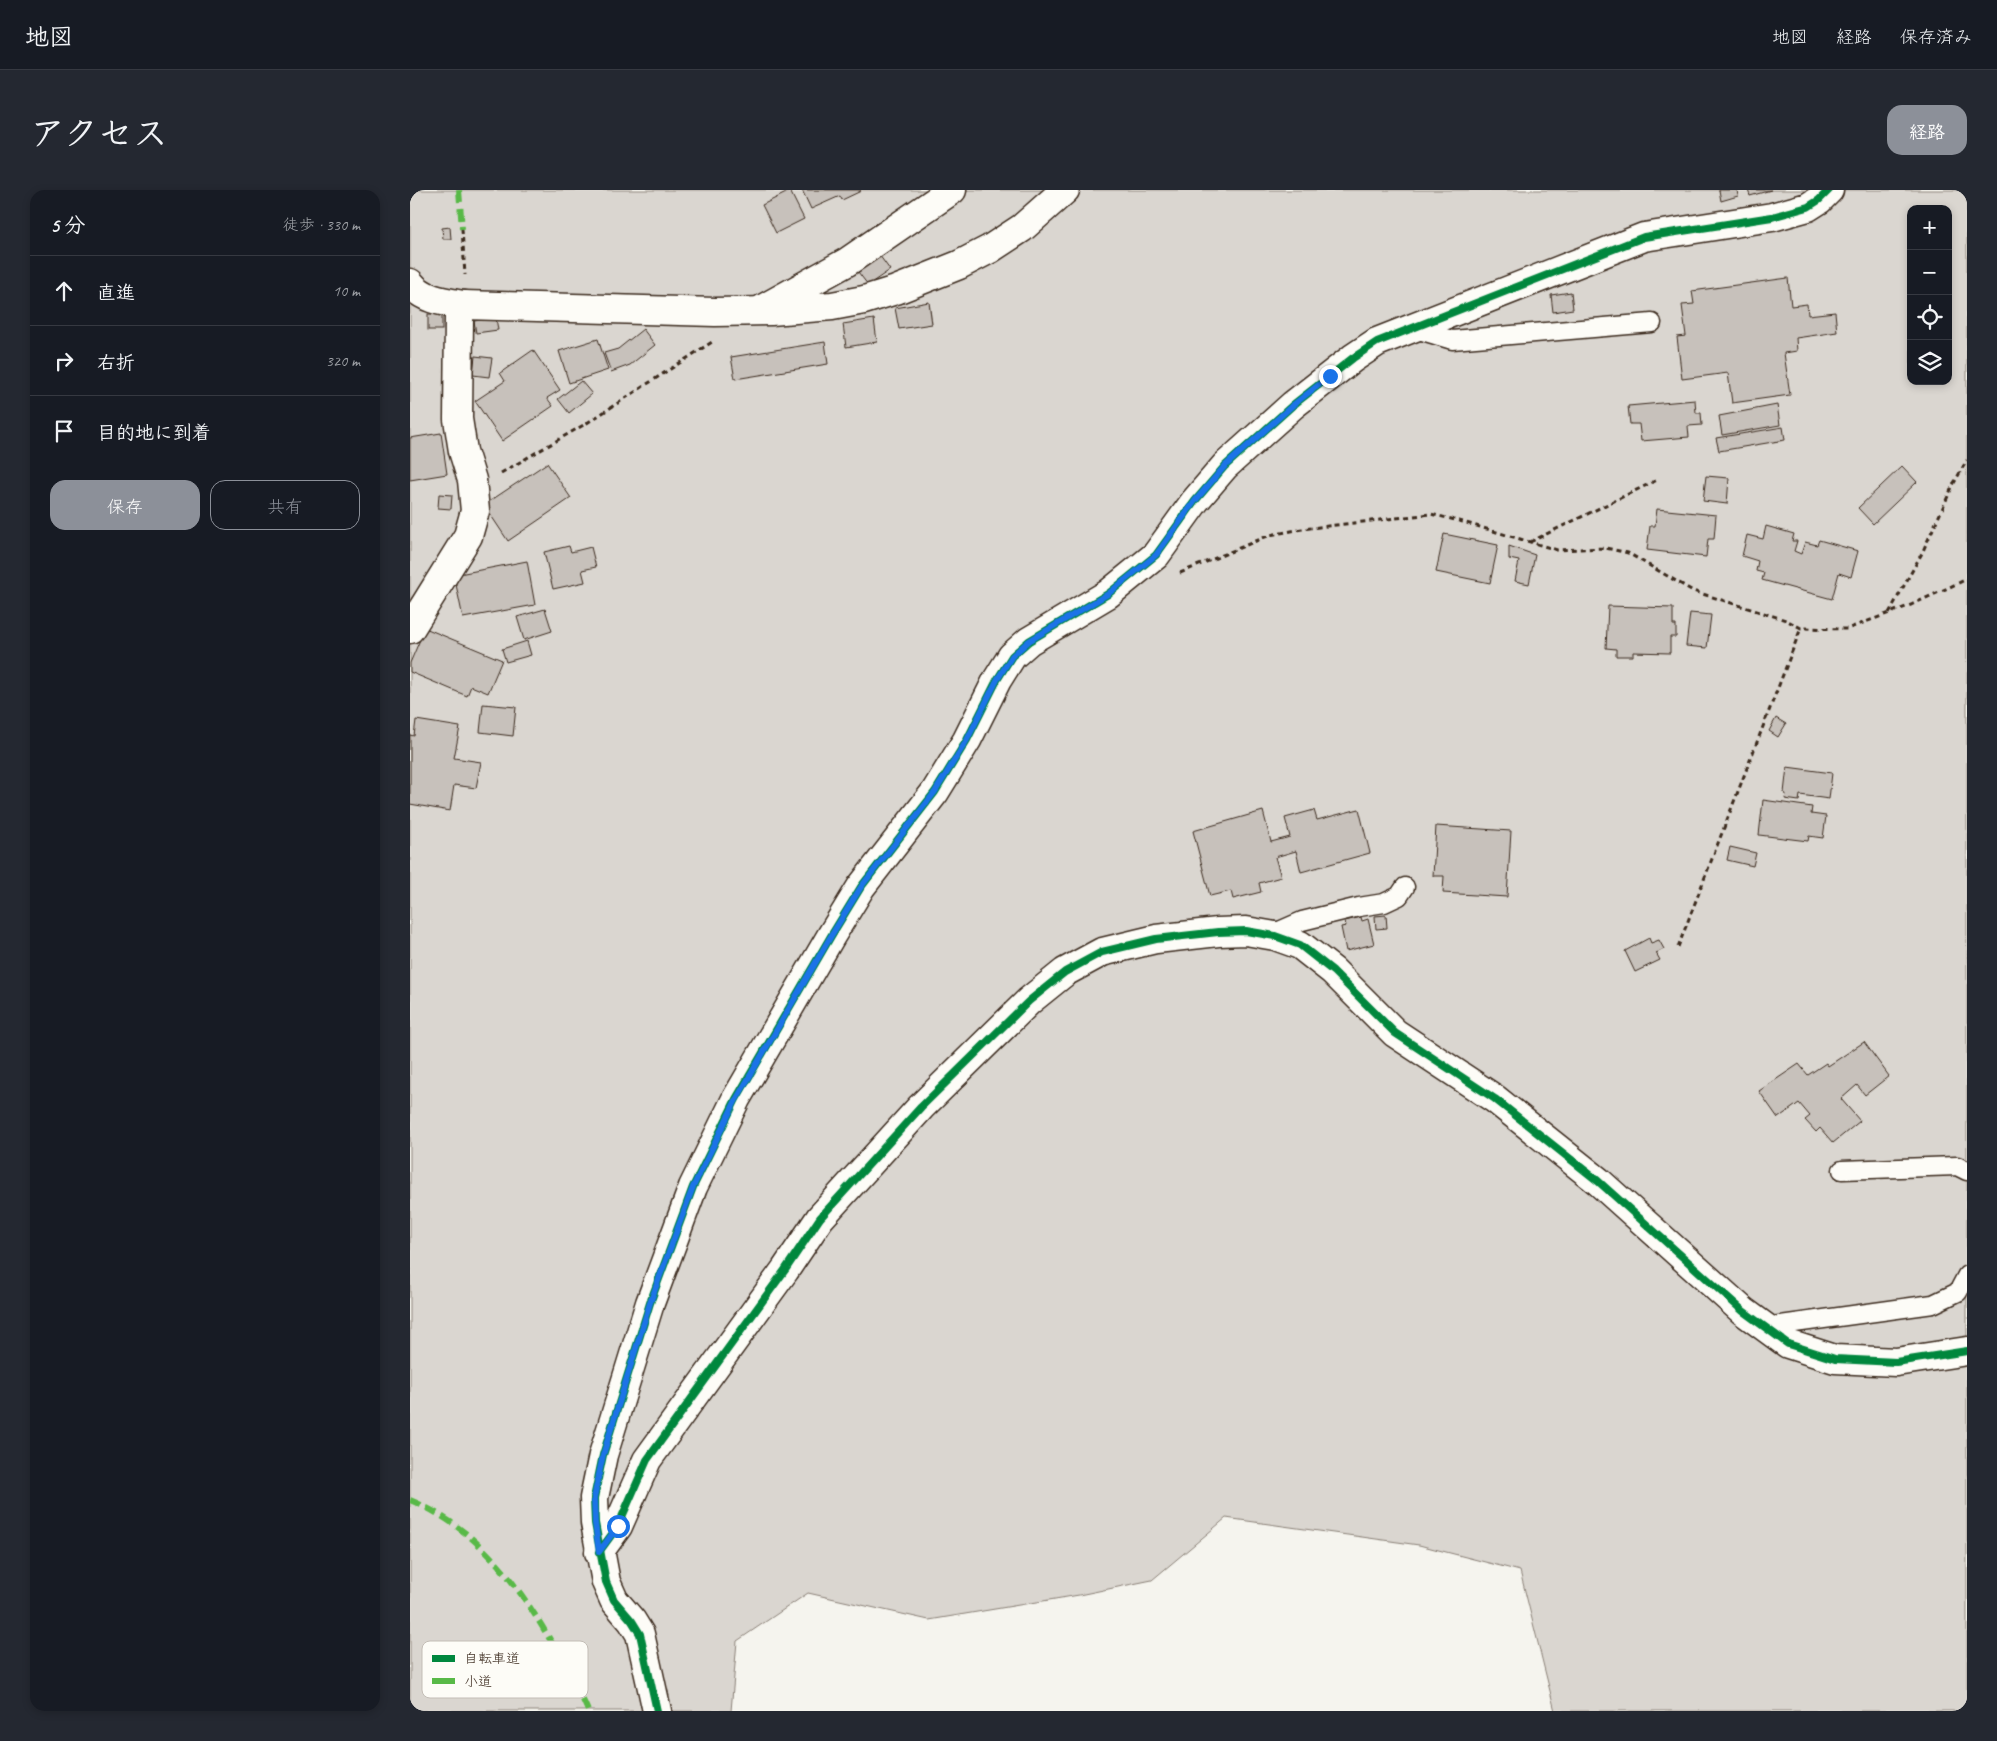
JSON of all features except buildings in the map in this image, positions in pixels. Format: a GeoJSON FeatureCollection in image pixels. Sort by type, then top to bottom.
{"type":"FeatureCollection","features":[{"type":"Feature","properties":{"kind":"street"},"geometry":{"type":"LineString","coordinates":[[758,311],[847,262],[952,190]]}},
{"type":"Feature","properties":{"kind":"street"},"geometry":{"type":"LineString","coordinates":[[410,283],[436,301],[464,306],[715,312],[832,306],[864,300],[896,290],[959,265],[990,249],[1022,228],[1065,190]]}},
{"type":"Feature","properties":{"kind":"street"},"geometry":{"type":"LineString","coordinates":[[657,1711],[640,1634],[632,1621],[614,1600],[606,1582],[599,1552],[594,1498],[603,1455],[650,1303],[693,1187],[736,1100],[861,887],[935,792],[967,740],[997,680],[1012,656],[1029,641],[1108,594],[1156,555],[1195,501],[1225,466],[1293,405],[1353,358],[1377,342],[1644,237],[1772,217],[1808,206],[1819,200],[1829,190]]}},
{"type":"Feature","properties":{"kind":"street"},"geometry":{"type":"LineString","coordinates":[[410,629],[468,536],[475,511],[458,419],[459,316],[464,306]]}},
{"type":"Feature","properties":{"kind":"street"},"geometry":{"type":"LineString","coordinates":[[599,1552],[618,1526],[647,1460],[786,1270],[820,1218],[920,1107],[1029,1001],[1065,972],[1102,952],[1156,939],[1209,933],[1246,932],[1270,935],[1300,945],[1333,971],[1395,1033],[1495,1099],[1598,1181],[1742,1311],[1788,1344],[1835,1359],[1896,1362],[1967,1351]]}},
{"type":"Feature","properties":{"kind":"lane"},"geometry":{"type":"LineString","coordinates":[[1412,328],[1452,340],[1652,324]]}},
{"type":"Feature","properties":{"kind":"lane"},"geometry":{"type":"LineString","coordinates":[[1270,935],[1302,921],[1359,906],[1384,903],[1399,896],[1405,887]]}},
{"type":"Feature","properties":{"kind":"lane"},"geometry":{"type":"LineString","coordinates":[[1842,1170],[1957,1166],[1967,1171]]}},
{"type":"Feature","properties":{"kind":"lane"},"geometry":{"type":"LineString","coordinates":[[1766,1328],[1934,1304],[1958,1292],[1967,1275]]}},
{"type":"Feature","properties":{"kind":"path"},"geometry":{"type":"LineString","coordinates":[[462,229],[466,292],[464,306]]}},
{"type":"Feature","properties":{"kind":"path"},"geometry":{"type":"LineString","coordinates":[[472,490],[587,422],[715,340]]}},
{"type":"Feature","properties":{"kind":"path"},"geometry":{"type":"LineString","coordinates":[[1888,614],[1922,553],[1954,483],[1967,460]]}},
{"type":"Feature","properties":{"kind":"path"},"geometry":{"type":"LineString","coordinates":[[1530,542],[1656,480]]}},
{"type":"Feature","properties":{"kind":"path"},"geometry":{"type":"LineString","coordinates":[[1175,575],[1270,535],[1431,514],[1557,550],[1606,548],[1628,554],[1693,591],[1786,620],[1802,628],[1847,629],[1911,605],[1967,579]]}},
{"type":"Feature","properties":{"kind":"path"},"geometry":{"type":"LineString","coordinates":[[1678,947],[1802,628]]}},
{"type":"Feature","properties":{"kind":"shaded area"},"geometry":{"type":"Polygon","coordinates":[[[410,190],[1967,190],[1967,1711],[1555,1711],[1520,1571],[1419,1545],[1226,1518],[1152,1580],[1079,1595],[929,1620],[808,1593],[737,1641],[731,1711],[410,1711],[410,190]]]}},
{"type":"Feature","properties":{"kind":"marked path"},"geometry":{"type":"LineString","coordinates":[[459,190],[462,229]]}},
{"type":"Feature","properties":{"kind":"marked path"},"geometry":{"type":"LineString","coordinates":[[410,1500],[435,1512],[457,1527],[496,1562],[528,1604],[550,1641]]}},
{"type":"Feature","properties":{"kind":"marked path"},"geometry":{"type":"LineString","coordinates":[[582,1698],[588,1711]]}},
{"type":"Feature","properties":{"kind":"cycle path"},"geometry":{"type":"LineString","coordinates":[[657,1711],[640,1634],[632,1621],[614,1600],[606,1582],[595,1523],[594,1498],[603,1455],[650,1303],[693,1187],[736,1099],[861,887],[935,792],[967,740],[997,680],[1012,656],[1029,641],[1108,594],[1156,555],[1195,501],[1225,466],[1293,405],[1353,358],[1377,342],[1644,237],[1772,217],[1808,207],[1829,190]]}},
{"type":"Feature","properties":{"kind":"cycle path"},"geometry":{"type":"LineString","coordinates":[[599,1552],[618,1526],[647,1460],[785,1270],[820,1218],[921,1107],[1029,1001],[1065,972],[1102,952],[1156,939],[1246,931],[1275,936],[1300,945],[1333,971],[1395,1033],[1495,1099],[1598,1181],[1743,1311],[1788,1344],[1835,1359],[1896,1362],[1967,1351]]}},
{"type":"Feature","properties":{"kind":"route"},"geometry":{"type":"LineString","coordinates":[[618,1526],[599,1552],[594,1498],[603,1455],[650,1303],[693,1187],[736,1100],[861,887],[935,792],[967,740],[997,680],[1012,656],[1029,641],[1108,594],[1156,555],[1195,501],[1225,466],[1293,405],[1330,376]]}}]}
